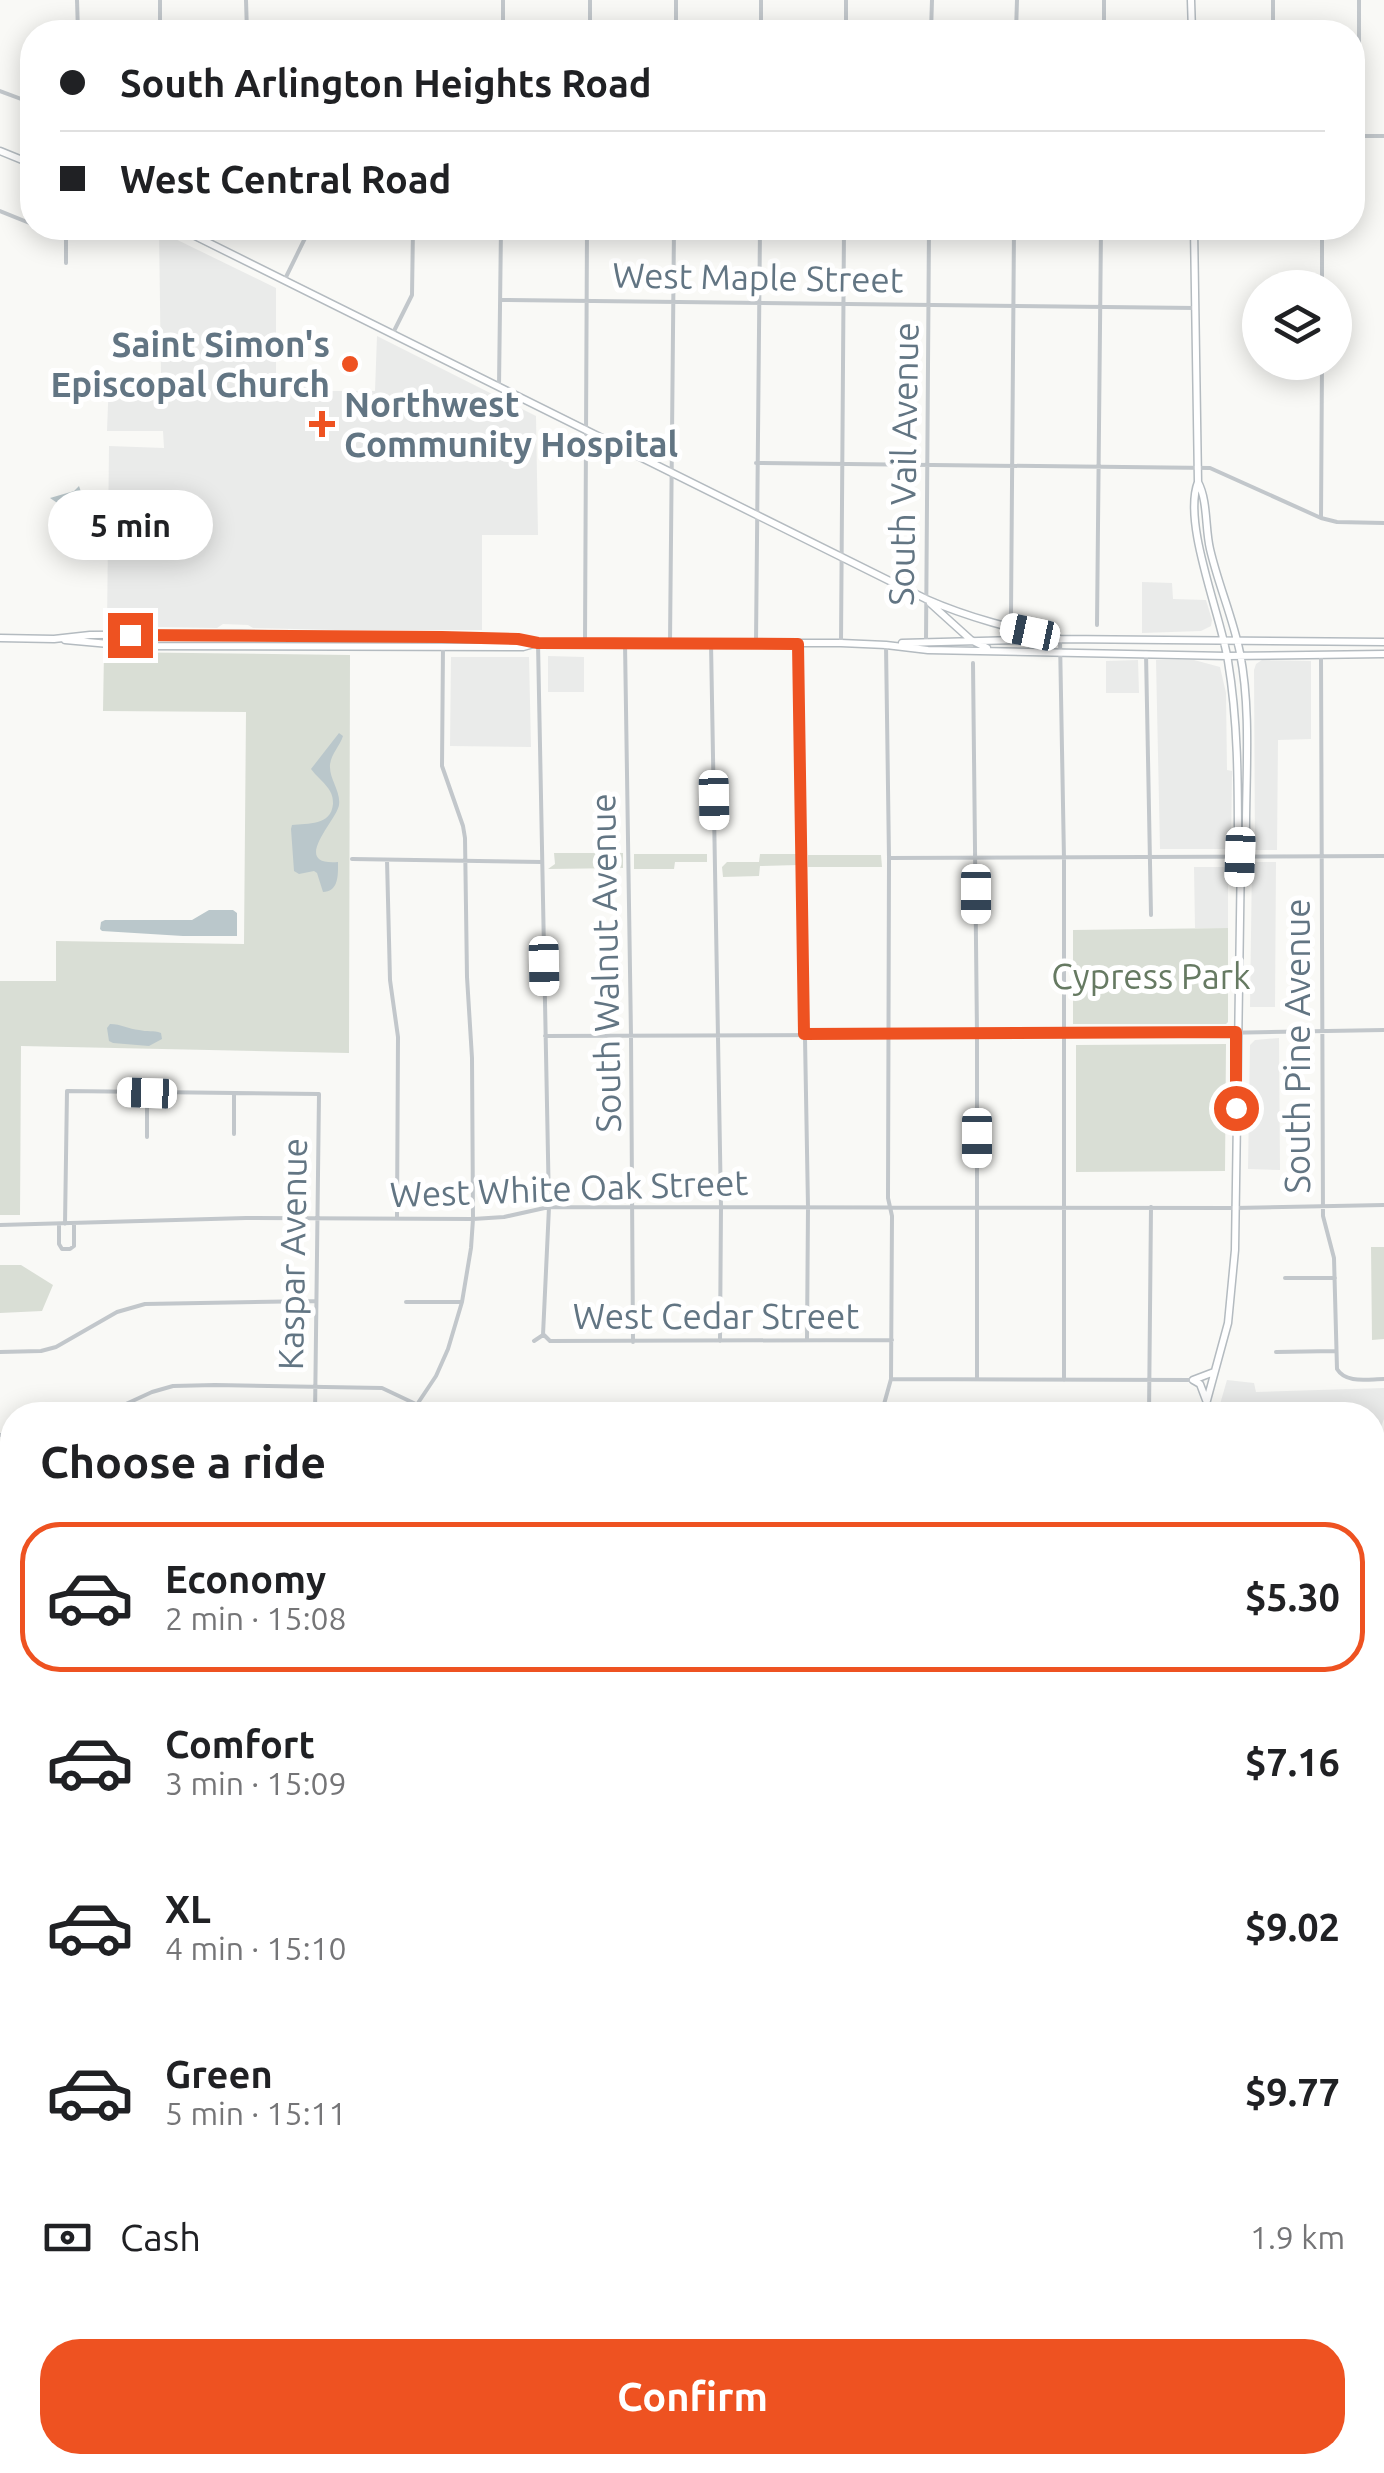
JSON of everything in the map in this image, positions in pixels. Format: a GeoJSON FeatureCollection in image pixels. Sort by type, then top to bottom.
{"type":"FeatureCollection","features":[{"type":"Feature","properties":{"kind":"main road"},"geometry":{"type":"LineString","coordinates":[[204,240],[926,599],[984,621],[1060,639]]}},
{"type":"Feature","properties":{"kind":"main road"},"geometry":{"type":"LineString","coordinates":[[1194,240],[1198,482],[1194,492],[1199,548],[1228,656],[1235,716],[1241,855],[1235,1250],[1228,1324],[1207,1401]]}},
{"type":"Feature","properties":{"kind":"main road"},"geometry":{"type":"LineString","coordinates":[[1198,482],[1203,490],[1210,549],[1241,656],[1246,846],[1241,855]]}},
{"type":"Feature","properties":{"kind":"main road"},"geometry":{"type":"LineString","coordinates":[[926,599],[971,640],[992,651]]}},
{"type":"Feature","properties":{"kind":"main road"},"geometry":{"type":"LineString","coordinates":[[54,639],[90,635],[297,634],[518,639],[538,643],[840,643],[928,650],[1228,656],[1384,654]]}},
{"type":"Feature","properties":{"kind":"main road"},"geometry":{"type":"LineString","coordinates":[[0,638],[131,646],[523,647],[538,643]]}},
{"type":"Feature","properties":{"kind":"main road"},"geometry":{"type":"LineString","coordinates":[[886,645],[1060,639],[1384,642]]}},
{"type":"Feature","properties":{"kind":"main road"},"geometry":{"type":"LineString","coordinates":[[1193,1380],[1214,1372]]}},
{"type":"Feature","properties":{"kind":"main road"},"geometry":{"type":"LineString","coordinates":[[1193,1380],[1200,1384],[1207,1401]]}},
{"type":"Feature","properties":{"kind":"street"},"geometry":{"type":"LineString","coordinates":[[66,240],[66,264]]}},
{"type":"Feature","properties":{"kind":"street"},"geometry":{"type":"LineString","coordinates":[[285,279],[304,240]]}},
{"type":"Feature","properties":{"kind":"street"},"geometry":{"type":"LineString","coordinates":[[393,333],[412,295],[413,240]]}},
{"type":"Feature","properties":{"kind":"street"},"geometry":{"type":"LineString","coordinates":[[499,386],[501,240]]}},
{"type":"Feature","properties":{"kind":"street"},"geometry":{"type":"LineString","coordinates":[[585,643],[587,240]]}},
{"type":"Feature","properties":{"kind":"street"},"geometry":{"type":"LineString","coordinates":[[670,643],[674,240]]}},
{"type":"Feature","properties":{"kind":"street"},"geometry":{"type":"LineString","coordinates":[[756,644],[760,240]]}},
{"type":"Feature","properties":{"kind":"street"},"geometry":{"type":"LineString","coordinates":[[840,643],[844,240]]}},
{"type":"Feature","properties":{"kind":"street","name":"South Vail Avenue"},"geometry":{"type":"LineString","coordinates":[[926,641],[930,240]]}},
{"type":"Feature","properties":{"kind":"street"},"geometry":{"type":"LineString","coordinates":[[1012,614],[1014,240]]}},
{"type":"Feature","properties":{"kind":"street"},"geometry":{"type":"LineString","coordinates":[[1097,625],[1101,240]]}},
{"type":"Feature","properties":{"kind":"street"},"geometry":{"type":"LineString","coordinates":[[1322,240],[1322,270]]}},
{"type":"Feature","properties":{"kind":"street","name":"West Maple Street"},"geometry":{"type":"LineString","coordinates":[[502,300],[1196,308]]}},
{"type":"Feature","properties":{"kind":"street"},"geometry":{"type":"LineString","coordinates":[[1322,380],[1322,518]]}},
{"type":"Feature","properties":{"kind":"street"},"geometry":{"type":"LineString","coordinates":[[756,462],[1210,468],[1322,518],[1336,522],[1384,522]]}},
{"type":"Feature","properties":{"kind":"street"},"geometry":{"type":"LineString","coordinates":[[1060,639],[1064,1380]]}},
{"type":"Feature","properties":{"kind":"street"},"geometry":{"type":"LineString","coordinates":[[534,1340],[543,1335],[548,1207],[538,643]]}},
{"type":"Feature","properties":{"kind":"street","name":"South Walnut Avenue"},"geometry":{"type":"LineString","coordinates":[[625,643],[632,1036],[632,1342]]}},
{"type":"Feature","properties":{"kind":"street"},"geometry":{"type":"LineString","coordinates":[[711,643],[720,1341]]}},
{"type":"Feature","properties":{"kind":"street"},"geometry":{"type":"LineString","coordinates":[[798,644],[807,1340]]}},
{"type":"Feature","properties":{"kind":"street"},"geometry":{"type":"LineString","coordinates":[[885,1402],[891,1379],[892,1340],[886,645]]}},
{"type":"Feature","properties":{"kind":"street"},"geometry":{"type":"LineString","coordinates":[[419,1402],[443,1363],[462,1302],[474,1218],[465,861],[463,826],[442,766],[442,646]]}},
{"type":"Feature","properties":{"kind":"street"},"geometry":{"type":"LineString","coordinates":[[1146,653],[1151,915]]}},
{"type":"Feature","properties":{"kind":"street","name":"South Pine Avenue"},"geometry":{"type":"LineString","coordinates":[[1320,654],[1323,1206],[1324,1228],[1334,1258],[1336,1365],[1341,1376],[1351,1379],[1384,1379]]}},
{"type":"Feature","properties":{"kind":"street"},"geometry":{"type":"LineString","coordinates":[[973,663],[977,1379]]}},
{"type":"Feature","properties":{"kind":"street"},"geometry":{"type":"LineString","coordinates":[[889,858],[1384,856]]}},
{"type":"Feature","properties":{"kind":"street"},"geometry":{"type":"LineString","coordinates":[[352,859],[542,862]]}},
{"type":"Feature","properties":{"kind":"street"},"geometry":{"type":"LineString","coordinates":[[386,860],[390,980],[398,1037],[397,1218]]}},
{"type":"Feature","properties":{"kind":"street"},"geometry":{"type":"LineString","coordinates":[[545,1036],[1384,1030]]}},
{"type":"Feature","properties":{"kind":"street"},"geometry":{"type":"LineString","coordinates":[[74,1224],[74,1246],[62,1249],[59,1244],[66,1091],[234,1094],[234,1134]]}},
{"type":"Feature","properties":{"kind":"street"},"geometry":{"type":"LineString","coordinates":[[147,1093],[147,1137]]}},
{"type":"Feature","properties":{"kind":"street","name":"Kaspar Avenue"},"geometry":{"type":"LineString","coordinates":[[234,1094],[319,1094],[315,1402]]}},
{"type":"Feature","properties":{"kind":"street","name":"West White Oak Street"},"geometry":{"type":"LineString","coordinates":[[0,1225],[474,1218],[504,1217],[548,1207],[1384,1205]]}},
{"type":"Feature","properties":{"kind":"street"},"geometry":{"type":"LineString","coordinates":[[1150,1402],[1151,1207]]}},
{"type":"Feature","properties":{"kind":"street"},"geometry":{"type":"LineString","coordinates":[[1285,1278],[1335,1278]]}},
{"type":"Feature","properties":{"kind":"street"},"geometry":{"type":"LineString","coordinates":[[0,1352],[56,1347],[117,1312],[145,1304],[316,1301]]}},
{"type":"Feature","properties":{"kind":"street"},"geometry":{"type":"LineString","coordinates":[[406,1302],[462,1302]]}},
{"type":"Feature","properties":{"kind":"street","name":"West Cedar Street"},"geometry":{"type":"LineString","coordinates":[[543,1335],[550,1341],[892,1340]]}},
{"type":"Feature","properties":{"kind":"street"},"geometry":{"type":"LineString","coordinates":[[1276,1352],[1336,1352]]}},
{"type":"Feature","properties":{"kind":"street"},"geometry":{"type":"LineString","coordinates":[[891,1379],[1193,1380]]}},
{"type":"Feature","properties":{"kind":"street"},"geometry":{"type":"LineString","coordinates":[[130,1402],[174,1386],[315,1385],[382,1388],[414,1402]]}},
{"type":"Feature","properties":{"kind":"shaded area","name":"Northwest Community Hospital"},"geometry":{"type":"Polygon","coordinates":[[[159,240],[177,240],[276,288],[276,375],[315,375],[316,391],[375,391],[377,336],[536,416],[538,535],[482,535],[482,630],[336,630],[223,624],[217,628],[107,626],[109,446],[164,448],[163,431],[107,431],[109,379],[161,378],[159,240]]]}},
{"type":"Feature","properties":{"kind":"shaded area"},"geometry":{"type":"Polygon","coordinates":[[[79,486],[86,520],[84,532],[75,534],[72,513],[50,498],[79,486]]]}},
{"type":"Feature","properties":{"kind":"shaded area"},"geometry":{"type":"Polygon","coordinates":[[[1142,582],[1172,583],[1173,599],[1206,600],[1211,626],[1201,631],[1142,633],[1142,582]]]}},
{"type":"Feature","properties":{"kind":"shaded area"},"geometry":{"type":"Polygon","coordinates":[[[548,656],[584,657],[584,692],[548,692],[548,656]]]}},
{"type":"Feature","properties":{"kind":"shaded area"},"geometry":{"type":"Polygon","coordinates":[[[451,657],[529,657],[531,747],[450,746],[451,657]]]}},
{"type":"Feature","properties":{"kind":"shaded area"},"geometry":{"type":"Polygon","coordinates":[[[1138,660],[1139,693],[1106,693],[1106,661],[1138,660]]]}},
{"type":"Feature","properties":{"kind":"shaded area"},"geometry":{"type":"Polygon","coordinates":[[[1156,660],[1194,660],[1220,667],[1226,693],[1227,770],[1232,771],[1231,849],[1160,849],[1156,660]]]}},
{"type":"Feature","properties":{"kind":"shaded area"},"geometry":{"type":"Polygon","coordinates":[[[1262,660],[1311,661],[1311,739],[1278,740],[1277,850],[1255,850],[1254,670],[1262,660]]]}},
{"type":"Feature","properties":{"kind":"shaded area"},"geometry":{"type":"Polygon","coordinates":[[[339,733],[343,736],[330,765],[339,805],[316,850],[317,857],[324,861],[338,862],[337,877],[332,889],[323,892],[317,873],[294,871],[291,829],[292,825],[323,820],[331,811],[330,792],[311,769],[339,733]]]}},
{"type":"Feature","properties":{"kind":"shaded area"},"geometry":{"type":"Polygon","coordinates":[[[1252,862],[1276,862],[1275,1007],[1250,1007],[1252,862]]]}},
{"type":"Feature","properties":{"kind":"shaded area"},"geometry":{"type":"Polygon","coordinates":[[[1194,867],[1228,867],[1228,928],[1195,928],[1194,867]]]}},
{"type":"Feature","properties":{"kind":"shaded area"},"geometry":{"type":"Polygon","coordinates":[[[209,910],[237,913],[237,936],[100,929],[105,920],[192,920],[209,910]]]}},
{"type":"Feature","properties":{"kind":"shaded area"},"geometry":{"type":"Polygon","coordinates":[[[110,1024],[158,1032],[162,1039],[149,1046],[113,1043],[109,1041],[110,1024]]]}},
{"type":"Feature","properties":{"kind":"shaded area"},"geometry":{"type":"Polygon","coordinates":[[[1279,1038],[1280,1170],[1248,1169],[1250,1045],[1255,1040],[1279,1038]]]}},
{"type":"Feature","properties":{"kind":"shaded area"},"geometry":{"type":"Polygon","coordinates":[[[1227,1380],[1254,1383],[1256,1392],[1384,1388],[1384,1402],[1221,1402],[1227,1380]]]}},
{"type":"Feature","properties":{"kind":"green space"},"geometry":{"type":"Polygon","coordinates":[[[104,652],[350,655],[349,1053],[21,1046],[20,1215],[0,1215],[0,981],[56,981],[56,941],[244,944],[246,712],[103,711],[104,652]]]}},
{"type":"Feature","properties":{"kind":"green space"},"geometry":{"type":"Polygon","coordinates":[[[554,853],[623,853],[623,868],[548,869],[555,864],[554,853]]]}},
{"type":"Feature","properties":{"kind":"green space"},"geometry":{"type":"Polygon","coordinates":[[[634,854],[707,854],[707,862],[675,862],[674,869],[634,869],[634,854]]]}},
{"type":"Feature","properties":{"kind":"green space"},"geometry":{"type":"Polygon","coordinates":[[[760,854],[797,854],[798,865],[760,866],[759,876],[723,877],[722,867],[727,862],[759,862],[760,854]]]}},
{"type":"Feature","properties":{"kind":"green space"},"geometry":{"type":"Polygon","coordinates":[[[808,855],[881,855],[882,867],[808,867],[808,855]]]}},
{"type":"Feature","properties":{"kind":"green space","name":"Cypress Park"},"geometry":{"type":"Polygon","coordinates":[[[1228,928],[1226,1024],[1073,1024],[1073,930],[1228,928]]]}},
{"type":"Feature","properties":{"kind":"green space"},"geometry":{"type":"Polygon","coordinates":[[[1226,1044],[1225,1171],[1076,1172],[1076,1045],[1226,1044]]]}},
{"type":"Feature","properties":{"kind":"green space"},"geometry":{"type":"Polygon","coordinates":[[[1371,1247],[1384,1247],[1384,1339],[1372,1340],[1371,1247]]]}},
{"type":"Feature","properties":{"kind":"green space"},"geometry":{"type":"Polygon","coordinates":[[[0,1265],[21,1265],[53,1285],[42,1311],[0,1313],[0,1265]]]}},
{"type":"Feature","properties":{"kind":"place","name":"Saint Simon's Episcopal Church"},"geometry":{"type":"Point","coordinates":[350,364]}},
{"type":"Feature","properties":{"kind":"place","name":"Northwest Community Hospital"},"geometry":{"type":"Point","coordinates":[322,424]}},
{"type":"Feature","properties":{"kind":"route"},"geometry":{"type":"LineString","coordinates":[[130,635],[297,634],[518,639],[538,643],[798,644],[804,1034],[1236,1032],[1236,1108]]}}]}
